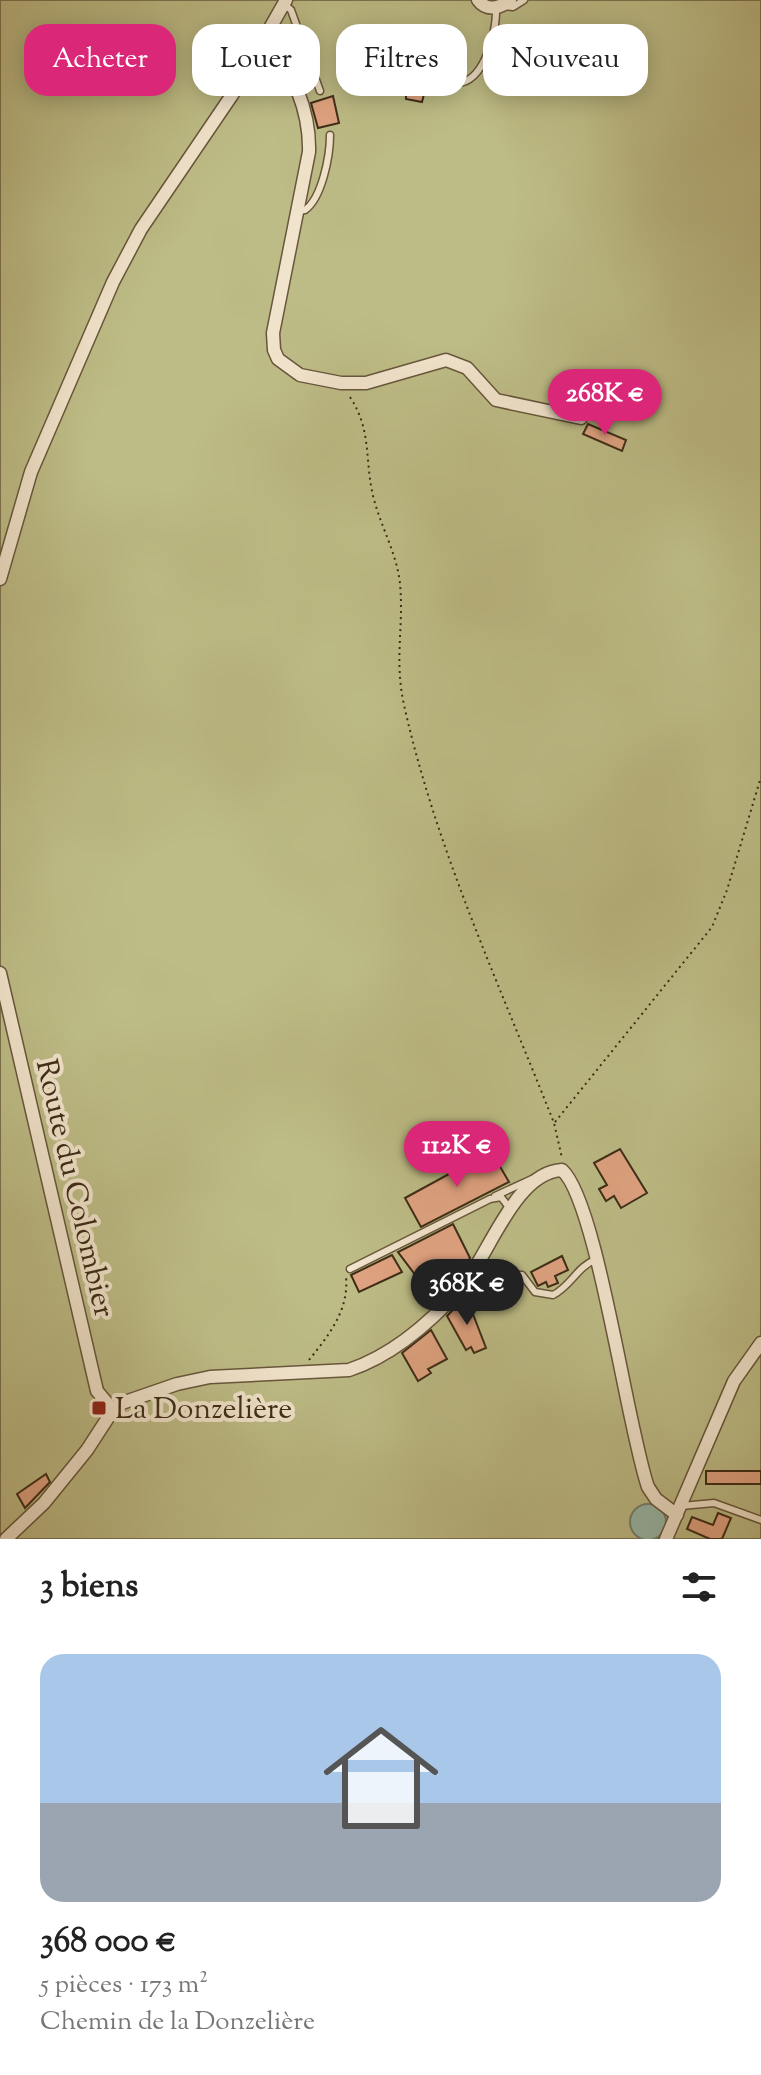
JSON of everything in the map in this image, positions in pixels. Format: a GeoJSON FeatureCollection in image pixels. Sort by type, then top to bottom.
{"type":"FeatureCollection","features":[{"type":"Feature","properties":{"kind":"street"},"geometry":{"type":"LineString","coordinates":[[478,0],[488,7],[503,4]]}},
{"type":"Feature","properties":{"kind":"street"},"geometry":{"type":"LineString","coordinates":[[273,24],[285,2]]}},
{"type":"Feature","properties":{"kind":"street"},"geometry":{"type":"LineString","coordinates":[[0,579],[31,472],[113,282],[141,229],[231,96]]}},
{"type":"Feature","properties":{"kind":"street"},"geometry":{"type":"LineString","coordinates":[[298,96],[306,112],[309,152],[273,333],[274,350],[287,368],[300,375],[341,383],[366,383],[446,360],[467,368],[496,400],[581,418]]}},
{"type":"Feature","properties":{"kind":"street","name":"Route du Colombier"},"geometry":{"type":"LineString","coordinates":[[0,973],[97,1391],[113,1410]]}},
{"type":"Feature","properties":{"kind":"street"},"geometry":{"type":"LineString","coordinates":[[6,1539],[44,1503],[87,1450],[113,1410],[132,1398],[210,1377],[349,1370],[370,1363],[417,1331],[461,1288],[511,1210],[539,1176],[562,1170],[576,1188],[642,1471],[656,1499],[679,1510]]}},
{"type":"Feature","properties":{"kind":"street"},"geometry":{"type":"LineString","coordinates":[[666,1539],[734,1381],[761,1343]]}},
{"type":"Feature","properties":{"kind":"lane"},"geometry":{"type":"LineString","coordinates":[[467,81],[487,55],[503,4],[513,7],[524,0]]}},
{"type":"Feature","properties":{"kind":"lane"},"geometry":{"type":"LineString","coordinates":[[285,2],[296,24]]}},
{"type":"Feature","properties":{"kind":"lane"},"geometry":{"type":"LineString","coordinates":[[297,211],[305,210],[313,202],[328,154],[330,135]]}},
{"type":"Feature","properties":{"kind":"lane"},"geometry":{"type":"LineString","coordinates":[[350,1269],[539,1176]]}},
{"type":"Feature","properties":{"kind":"lane"},"geometry":{"type":"LineString","coordinates":[[490,1199],[501,1197],[511,1210]]}},
{"type":"Feature","properties":{"kind":"lane"},"geometry":{"type":"LineString","coordinates":[[461,1288],[469,1291],[500,1278],[522,1275],[535,1292],[553,1295],[595,1260]]}},
{"type":"Feature","properties":{"kind":"lane"},"geometry":{"type":"LineString","coordinates":[[679,1510],[714,1503],[761,1520]]}},
{"type":"Feature","properties":{"kind":"lane"},"geometry":{"type":"LineString","coordinates":[[753,1517],[760,1509]]}},
{"type":"Feature","properties":{"kind":"path"},"geometry":{"type":"LineString","coordinates":[[341,383],[364,427],[370,450],[372,491],[398,573],[397,667],[413,741],[446,847],[554,1123],[562,1170]]}},
{"type":"Feature","properties":{"kind":"path"},"geometry":{"type":"LineString","coordinates":[[554,1123],[712,927],[727,890],[761,777]]}},
{"type":"Feature","properties":{"kind":"path"},"geometry":{"type":"LineString","coordinates":[[305,1373],[308,1361],[343,1308],[347,1294],[346,1275],[350,1269]]}},
{"type":"Feature","properties":{"kind":"shaded area"},"geometry":{"type":"Polygon","coordinates":[[[0,0],[761,0],[761,1539],[0,1539],[0,0]]]}},
{"type":"Feature","properties":{"kind":"shaded area"},"geometry":{"type":"Polygon","coordinates":[[[641,1506],[655,1506],[664,1515],[664,1529],[655,1538],[641,1538],[632,1529],[632,1515],[641,1506]]]}},
{"type":"Feature","properties":{"kind":"building"},"geometry":{"type":"Polygon","coordinates":[[[333,96],[339,123],[318,128],[311,103],[333,96]]]}},
{"type":"Feature","properties":{"kind":"building"},"geometry":{"type":"Polygon","coordinates":[[[406,96],[424,96],[422,102],[406,99],[406,96]]]}},
{"type":"Feature","properties":{"kind":"building"},"geometry":{"type":"Polygon","coordinates":[[[588,424],[626,440],[622,451],[583,434],[588,424]]]}},
{"type":"Feature","properties":{"kind":"building"},"geometry":{"type":"Polygon","coordinates":[[[620,1149],[647,1193],[621,1208],[614,1196],[606,1201],[599,1189],[607,1185],[594,1163],[620,1149]]]}},
{"type":"Feature","properties":{"kind":"building"},"geometry":{"type":"Polygon","coordinates":[[[491,1151],[509,1182],[421,1227],[405,1198],[491,1151]]]}},
{"type":"Feature","properties":{"kind":"building"},"geometry":{"type":"Polygon","coordinates":[[[453,1224],[470,1258],[464,1268],[425,1288],[398,1252],[453,1224]]]}},
{"type":"Feature","properties":{"kind":"building"},"geometry":{"type":"Polygon","coordinates":[[[392,1255],[402,1272],[359,1292],[351,1275],[392,1255]]]}},
{"type":"Feature","properties":{"kind":"building"},"geometry":{"type":"Polygon","coordinates":[[[562,1256],[568,1270],[555,1276],[558,1283],[548,1287],[546,1282],[538,1286],[531,1272],[562,1256]]]}},
{"type":"Feature","properties":{"kind":"building"},"geometry":{"type":"Polygon","coordinates":[[[466,1296],[486,1348],[474,1353],[471,1347],[466,1350],[447,1316],[466,1296]]]}},
{"type":"Feature","properties":{"kind":"building"},"geometry":{"type":"Polygon","coordinates":[[[431,1330],[447,1359],[428,1369],[431,1373],[418,1381],[402,1353],[431,1330]]]}},
{"type":"Feature","properties":{"kind":"building"},"geometry":{"type":"Polygon","coordinates":[[[706,1471],[761,1471],[761,1484],[706,1484],[706,1471]]]}},
{"type":"Feature","properties":{"kind":"building"},"geometry":{"type":"Polygon","coordinates":[[[46,1474],[50,1482],[25,1508],[17,1494],[46,1474]]]}},
{"type":"Feature","properties":{"kind":"building"},"geometry":{"type":"Polygon","coordinates":[[[718,1513],[731,1518],[722,1539],[710,1539],[687,1529],[692,1517],[713,1525],[718,1513]]]}},
{"type":"Feature","properties":{"kind":"place","name":"La Donzelière"},"geometry":{"type":"Point","coordinates":[99,1408]}}]}
